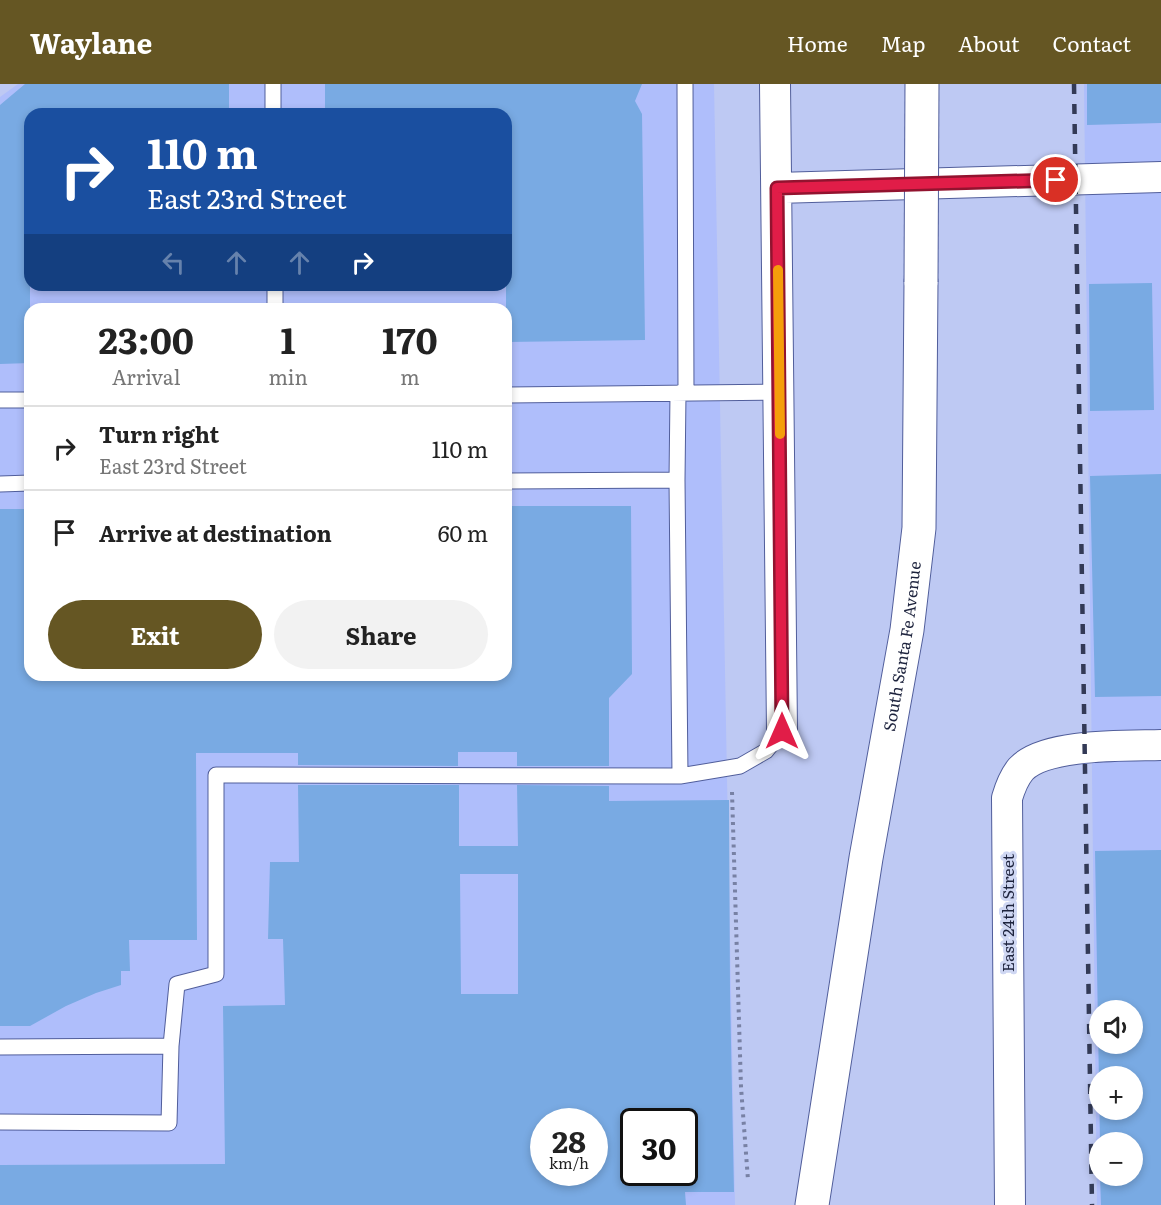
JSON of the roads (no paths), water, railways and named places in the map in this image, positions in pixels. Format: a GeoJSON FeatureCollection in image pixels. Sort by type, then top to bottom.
{"type":"FeatureCollection","features":[{"type":"Feature","properties":{"kind":"main road","name":"South Santa Fe Avenue"},"geometry":{"type":"LineString","coordinates":[[812,1205],[866,858],[907,630],[921,502],[922,84]]}},
{"type":"Feature","properties":{"kind":"street"},"geometry":{"type":"LineString","coordinates":[[776,84],[782,731]]}},
{"type":"Feature","properties":{"kind":"street"},"geometry":{"type":"LineString","coordinates":[[777,188],[1161,177]]}},
{"type":"Feature","properties":{"kind":"street","name":"East 24th Street"},"geometry":{"type":"LineString","coordinates":[[1010,1205],[1007,798],[1011,784],[1022,767],[1047,755],[1085,747],[1161,745]]}},
{"type":"Feature","properties":{"kind":"lane"},"geometry":{"type":"LineString","coordinates":[[273,84],[273,108]]}},
{"type":"Feature","properties":{"kind":"lane"},"geometry":{"type":"LineString","coordinates":[[680,776],[677,480],[682,393],[685,84]]}},
{"type":"Feature","properties":{"kind":"lane"},"geometry":{"type":"LineString","coordinates":[[512,395],[779,392]]}},
{"type":"Feature","properties":{"kind":"lane"},"geometry":{"type":"LineString","coordinates":[[0,400],[24,400]]}},
{"type":"Feature","properties":{"kind":"lane"},"geometry":{"type":"LineString","coordinates":[[512,481],[677,480]]}},
{"type":"Feature","properties":{"kind":"lane"},"geometry":{"type":"LineString","coordinates":[[0,484],[24,483]]}},
{"type":"Feature","properties":{"kind":"lane"},"geometry":{"type":"LineString","coordinates":[[0,1122],[169,1123],[171,1046],[177,984],[216,974],[216,775],[680,776],[740,766],[766,751],[782,731]]}},
{"type":"Feature","properties":{"kind":"lane"},"geometry":{"type":"LineString","coordinates":[[0,1047],[171,1046]]}},
{"type":"Feature","properties":{"kind":"railway"},"geometry":{"type":"LineString","coordinates":[[1074,84],[1092,1205]]}}]}
